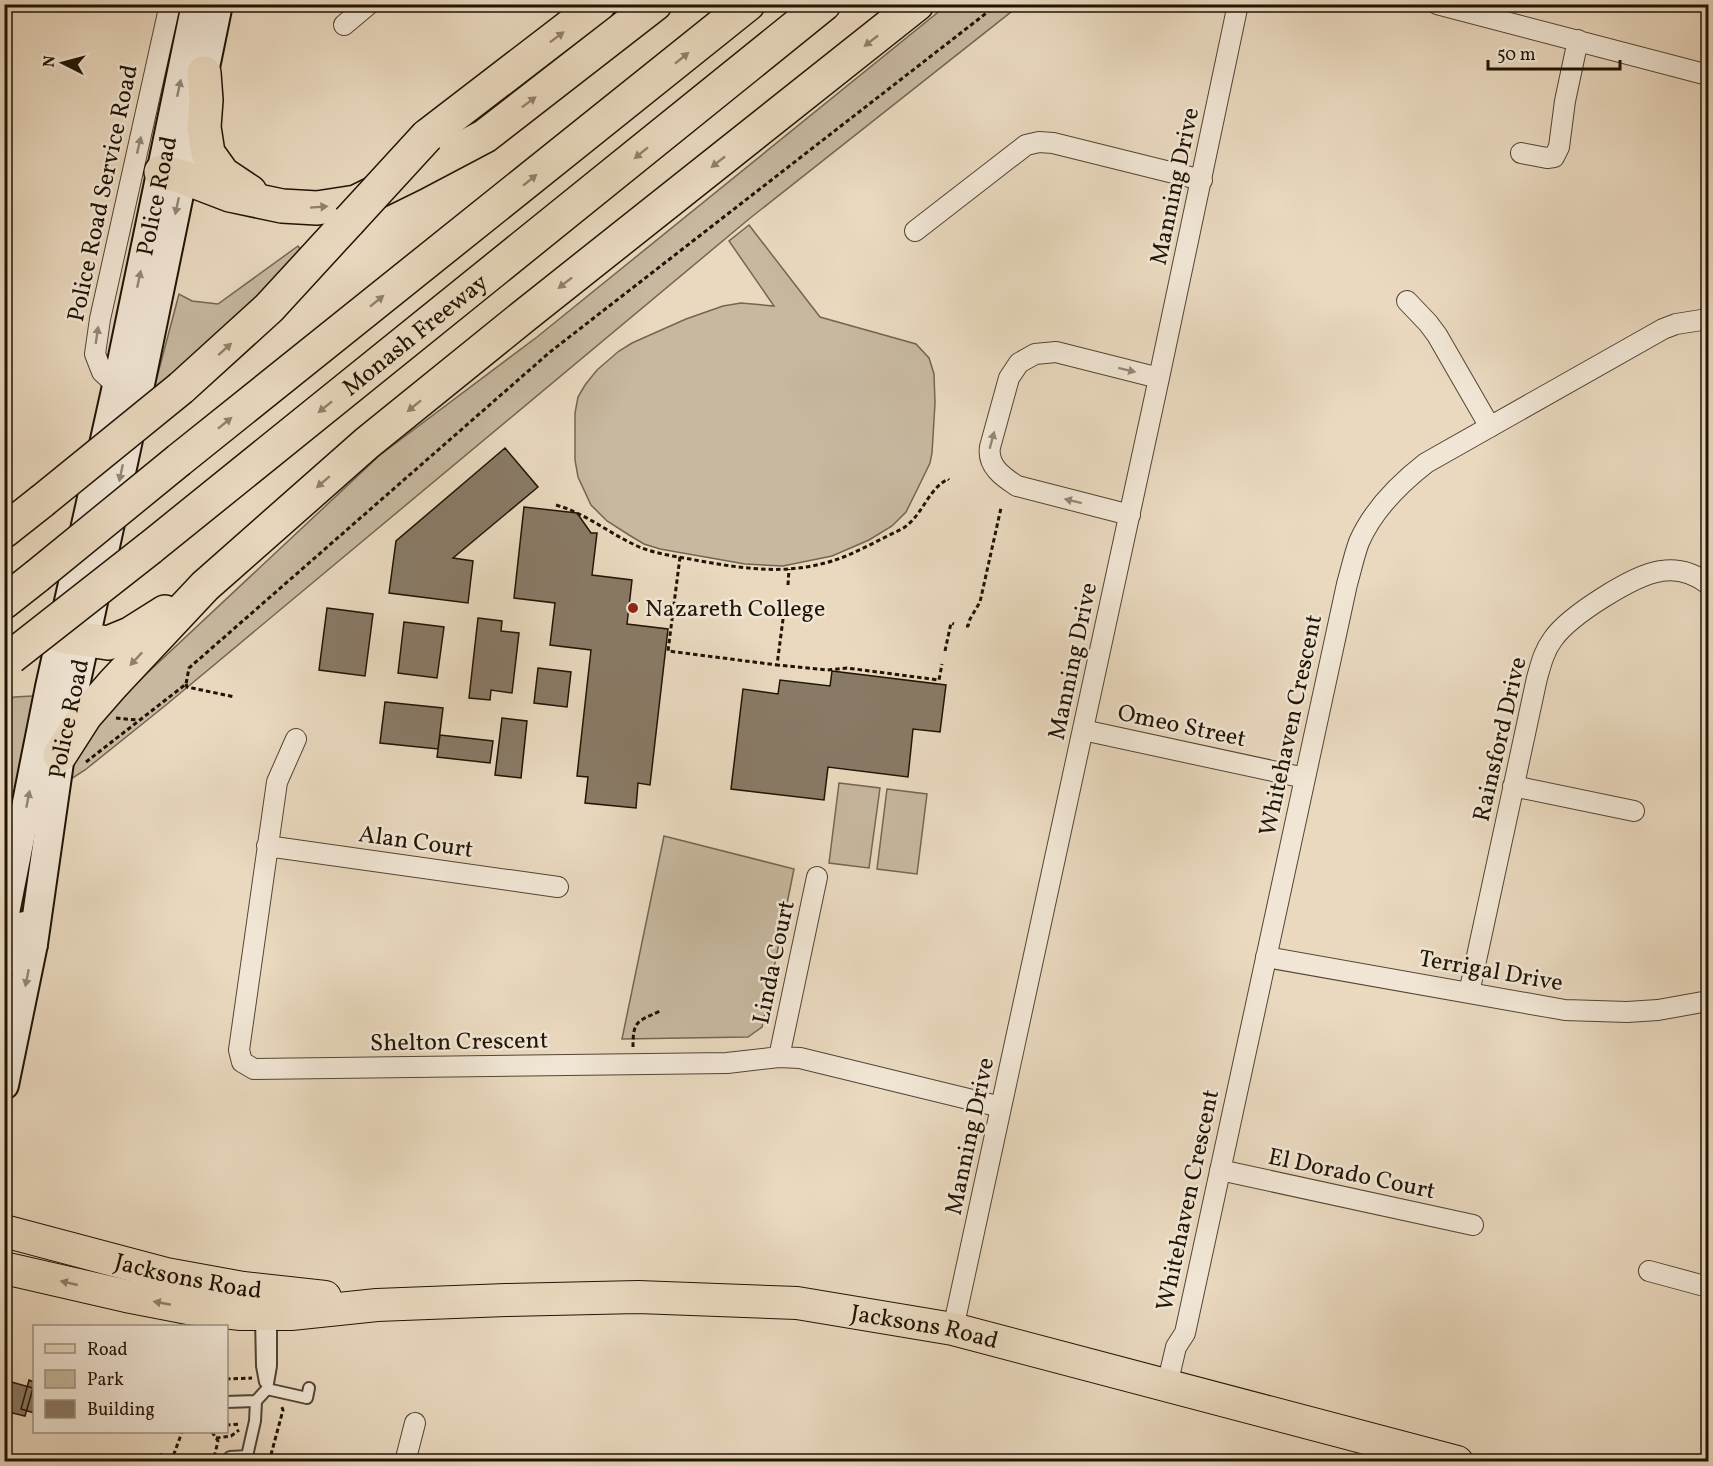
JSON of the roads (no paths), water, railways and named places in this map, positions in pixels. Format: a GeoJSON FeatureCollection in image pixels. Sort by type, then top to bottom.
{"type":"FeatureCollection","features":[{"type":"Feature","properties":{"kind":"highway"},"geometry":{"type":"LineString","coordinates":[[4,531],[182,388],[269,308],[427,136],[598,4]]}},
{"type":"Feature","properties":{"kind":"highway"},"geometry":{"type":"LineString","coordinates":[[172,174],[230,195],[282,206],[317,208],[356,202],[485,136],[655,4]]}},
{"type":"Feature","properties":{"kind":"highway","name":"Monash Freeway"},"geometry":{"type":"LineString","coordinates":[[4,602],[748,4]]}},
{"type":"Feature","properties":{"kind":"highway","name":"Monash Freeway"},"geometry":{"type":"LineString","coordinates":[[8,660],[824,4]]}},
{"type":"Feature","properties":{"kind":"highway"},"geometry":{"type":"LineString","coordinates":[[687,116],[848,4]]}},
{"type":"Feature","properties":{"kind":"highway"},"geometry":{"type":"LineString","coordinates":[[70,761],[86,716],[205,586],[376,436],[917,4]]}},
{"type":"Feature","properties":{"kind":"highway"},"geometry":{"type":"LineString","coordinates":[[204,73],[206,100],[204,127],[208,153],[224,174],[232,180],[248,191],[282,206]]}},
{"type":"Feature","properties":{"kind":"highway"},"geometry":{"type":"LineString","coordinates":[[74,638],[108,643],[130,634],[205,586]]}},
{"type":"Feature","properties":{"kind":"main road","name":"Police Road"},"geometry":{"type":"LineString","coordinates":[[4,918],[50,687],[74,638],[146,354],[196,4]]}},
{"type":"Feature","properties":{"kind":"main road","name":"Police Road"},"geometry":{"type":"LineString","coordinates":[[4,1085],[70,761],[74,638],[117,386],[172,174],[204,73],[218,4]]}},
{"type":"Feature","properties":{"kind":"main road"},"geometry":{"type":"LineString","coordinates":[[4,963],[8,957],[16,928],[24,926],[28,929],[33,944]]}},
{"type":"Feature","properties":{"kind":"main road","name":"Jacksons Road"},"geometry":{"type":"LineString","coordinates":[[4,1231],[166,1274],[243,1288],[377,1305]]}},
{"type":"Feature","properties":{"kind":"main road","name":"Jacksons Road"},"geometry":{"type":"LineString","coordinates":[[4,1268],[126,1296],[188,1308],[241,1314],[291,1314],[377,1305],[638,1297],[798,1303],[953,1329],[1457,1461]]}},
{"type":"Feature","properties":{"kind":"street","name":"Police Road Service Road"},"geometry":{"type":"LineString","coordinates":[[117,386],[102,372],[95,354],[99,319],[170,4]]}},
{"type":"Feature","properties":{"kind":"street"},"geometry":{"type":"LineString","coordinates":[[344,25],[369,4]]}},
{"type":"Feature","properties":{"kind":"street","name":"Manning Drive"},"geometry":{"type":"LineString","coordinates":[[953,1329],[1130,515],[1238,4]]}},
{"type":"Feature","properties":{"kind":"street"},"geometry":{"type":"LineString","coordinates":[[1437,4],[1475,9],[1708,75]]}},
{"type":"Feature","properties":{"kind":"street"},"geometry":{"type":"LineString","coordinates":[[1521,153],[1547,158],[1554,157],[1557,153],[1578,40]]}},
{"type":"Feature","properties":{"kind":"street"},"geometry":{"type":"LineString","coordinates":[[915,231],[1031,143],[1053,142],[1202,180]]}},
{"type":"Feature","properties":{"kind":"street"},"geometry":{"type":"LineString","coordinates":[[1407,301],[1437,336],[1490,427]]}},
{"type":"Feature","properties":{"kind":"street","name":"Whitehaven Crescent"},"geometry":{"type":"LineString","coordinates":[[1173,1387],[1176,1347],[1185,1333],[1347,584],[1360,541],[1368,525],[1382,505],[1409,477],[1445,451],[1663,329],[1676,324],[1708,319]]}},
{"type":"Feature","properties":{"kind":"street"},"geometry":{"type":"LineString","coordinates":[[1130,515],[1017,486],[1001,476],[992,461],[990,447],[1009,378],[1019,363],[1035,354],[1056,352],[1159,378]]}},
{"type":"Feature","properties":{"kind":"street","name":"Rainsford Drive"},"geometry":{"type":"LineString","coordinates":[[1469,993],[1541,662],[1550,644],[1573,618],[1650,573],[1671,570],[1684,572],[1708,584]]}},
{"type":"Feature","properties":{"kind":"street","name":"Omeo Street"},"geometry":{"type":"LineString","coordinates":[[1083,730],[1305,778]]}},
{"type":"Feature","properties":{"kind":"street","name":"Shelton Crescent"},"geometry":{"type":"LineString","coordinates":[[296,739],[277,782],[240,1050],[242,1062],[254,1069],[727,1063],[779,1057],[814,1060],[1001,1107]]}},
{"type":"Feature","properties":{"kind":"street"},"geometry":{"type":"LineString","coordinates":[[1513,786],[1634,811]]}},
{"type":"Feature","properties":{"kind":"street","name":"Alan Court"},"geometry":{"type":"LineString","coordinates":[[267,846],[558,887]]}},
{"type":"Feature","properties":{"kind":"street","name":"Linda Court"},"geometry":{"type":"LineString","coordinates":[[779,1057],[817,877]]}},
{"type":"Feature","properties":{"kind":"street","name":"Terrigal Drive"},"geometry":{"type":"LineString","coordinates":[[1266,957],[1556,1008],[1626,1012],[1658,1010],[1708,1001]]}},
{"type":"Feature","properties":{"kind":"street","name":"El Dorado Court"},"geometry":{"type":"LineString","coordinates":[[1220,1170],[1473,1226]]}},
{"type":"Feature","properties":{"kind":"street"},"geometry":{"type":"LineString","coordinates":[[1649,1271],[1708,1287]]}},
{"type":"Feature","properties":{"kind":"street"},"geometry":{"type":"LineString","coordinates":[[405,1461],[415,1423]]}},
{"type":"Feature","properties":{"kind":"lane","name":"Police Road"},"geometry":{"type":"LineString","coordinates":[[117,386],[131,380],[146,354]]}},
{"type":"Feature","properties":{"kind":"lane"},"geometry":{"type":"LineString","coordinates":[[230,1457],[248,1459],[256,1401],[267,1389],[271,1366],[266,1314]]}},
{"type":"Feature","properties":{"kind":"lane"},"geometry":{"type":"LineString","coordinates":[[267,1389],[307,1398],[309,1388]]}},
{"type":"Feature","properties":{"kind":"lane"},"geometry":{"type":"LineString","coordinates":[[228,1402],[256,1401]]}},
{"type":"Feature","properties":{"kind":"place","name":"Nazareth College"},"geometry":{"type":"Point","coordinates":[633,608]}}]}
